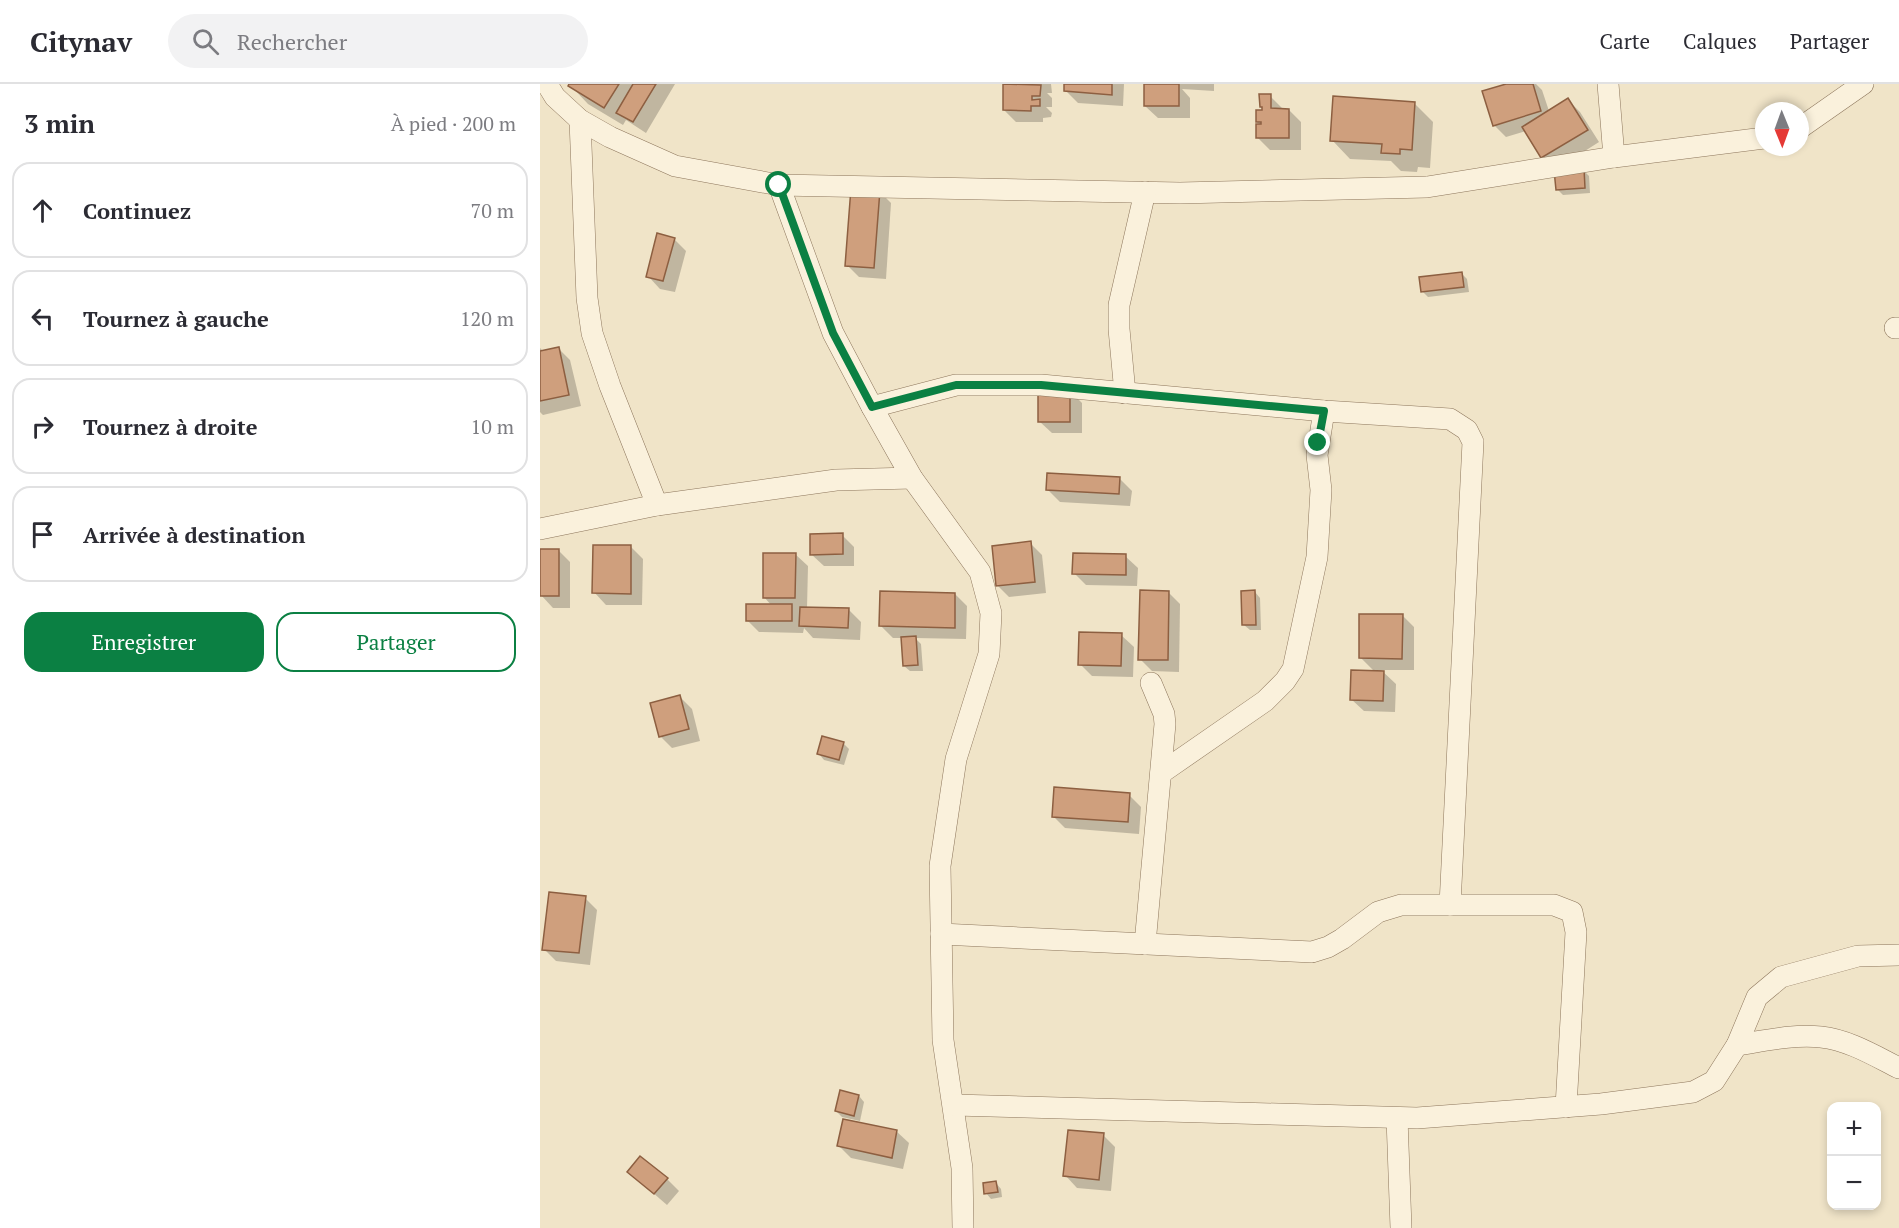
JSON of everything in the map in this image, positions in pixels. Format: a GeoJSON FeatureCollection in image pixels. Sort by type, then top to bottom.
{"type":"FeatureCollection","features":[{"type":"Feature","properties":{"kind":"street"},"geometry":{"type":"LineString","coordinates":[[547,84],[555,97],[580,120],[610,137],[675,166],[779,185],[1145,192],[1427,187],[1614,157],[1755,139]]}},
{"type":"Feature","properties":{"kind":"street"},"geometry":{"type":"LineString","coordinates":[[1608,84],[1614,157]]}},
{"type":"Feature","properties":{"kind":"street"},"geometry":{"type":"LineString","coordinates":[[1809,122],[1863,84]]}},
{"type":"Feature","properties":{"kind":"street"},"geometry":{"type":"LineString","coordinates":[[580,120],[587,298],[592,333],[610,386],[657,505]]}},
{"type":"Feature","properties":{"kind":"street"},"geometry":{"type":"LineString","coordinates":[[779,185],[833,333],[912,478],[980,572],[991,613],[988,654],[956,759],[940,866],[943,1040],[962,1168],[963,1228]]}},
{"type":"Feature","properties":{"kind":"street"},"geometry":{"type":"LineString","coordinates":[[1125,393],[1119,305],[1145,192]]}},
{"type":"Feature","properties":{"kind":"street"},"geometry":{"type":"LineString","coordinates":[[872,407],[956,385],[1041,385],[1324,411],[1450,419],[1467,430],[1473,442],[1449,905]]}},
{"type":"Feature","properties":{"kind":"street"},"geometry":{"type":"LineString","coordinates":[[1161,773],[1265,701],[1285,681],[1293,669],[1317,557],[1321,490],[1317,455],[1324,411]]}},
{"type":"Feature","properties":{"kind":"street"},"geometry":{"type":"LineString","coordinates":[[540,529],[657,505],[836,480],[912,478]]}},
{"type":"Feature","properties":{"kind":"street"},"geometry":{"type":"LineString","coordinates":[[1145,944],[1161,773],[1164,714],[1151,683]]}},
{"type":"Feature","properties":{"kind":"street"},"geometry":{"type":"LineString","coordinates":[[941,934],[1312,952],[1342,939],[1378,912],[1401,905],[1554,904],[1572,912],[1576,932],[1566,1107]]}},
{"type":"Feature","properties":{"kind":"street"},"geometry":{"type":"LineString","coordinates":[[954,1105],[1417,1118],[1601,1104],[1693,1092],[1714,1081],[1737,1045],[1757,997],[1781,977],[1858,956],[1899,955]]}},
{"type":"Feature","properties":{"kind":"street"},"geometry":{"type":"LineString","coordinates":[[1737,1045],[1785,1038],[1822,1037],[1854,1046],[1899,1068]]}},
{"type":"Feature","properties":{"kind":"street"},"geometry":{"type":"LineString","coordinates":[[1397,1118],[1401,1228]]}},
{"type":"Feature","properties":{"kind":"building"},"geometry":{"type":"Polygon","coordinates":[[[569,84],[619,84],[604,108],[568,86],[569,84]]]}},
{"type":"Feature","properties":{"kind":"building"},"geometry":{"type":"Polygon","coordinates":[[[633,84],[656,84],[633,122],[616,113],[633,84]]]}},
{"type":"Feature","properties":{"kind":"building"},"geometry":{"type":"Polygon","coordinates":[[[1003,84],[1041,85],[1040,96],[1032,96],[1032,100],[1040,99],[1040,106],[1031,106],[1031,111],[1003,110],[1003,84]]]}},
{"type":"Feature","properties":{"kind":"building"},"geometry":{"type":"Polygon","coordinates":[[[1064,84],[1112,84],[1112,95],[1064,91],[1064,84]]]}},
{"type":"Feature","properties":{"kind":"building"},"geometry":{"type":"Polygon","coordinates":[[[1144,84],[1179,84],[1179,106],[1144,106],[1144,84]]]}},
{"type":"Feature","properties":{"kind":"building"},"geometry":{"type":"Polygon","coordinates":[[[1506,84],[1533,84],[1541,111],[1493,126],[1482,91],[1506,84]]]}},
{"type":"Feature","properties":{"kind":"building"},"geometry":{"type":"Polygon","coordinates":[[[1259,94],[1271,94],[1271,108],[1289,109],[1289,138],[1256,138],[1256,124],[1261,124],[1261,122],[1256,122],[1256,110],[1262,110],[1259,94]]]}},
{"type":"Feature","properties":{"kind":"building"},"geometry":{"type":"Polygon","coordinates":[[[1333,96],[1415,102],[1412,150],[1400,149],[1400,154],[1381,153],[1382,144],[1330,141],[1333,96]]]}},
{"type":"Feature","properties":{"kind":"building"},"geometry":{"type":"Polygon","coordinates":[[[1568,98],[1588,130],[1541,158],[1522,127],[1568,98]]]}},
{"type":"Feature","properties":{"kind":"building"},"geometry":{"type":"Polygon","coordinates":[[[1584,168],[1585,188],[1556,190],[1554,170],[1584,168]]]}},
{"type":"Feature","properties":{"kind":"building"},"geometry":{"type":"Polygon","coordinates":[[[851,188],[880,190],[874,268],[845,266],[851,188]]]}},
{"type":"Feature","properties":{"kind":"building"},"geometry":{"type":"Polygon","coordinates":[[[657,233],[675,238],[663,281],[646,277],[657,233]]]}},
{"type":"Feature","properties":{"kind":"building"},"geometry":{"type":"Polygon","coordinates":[[[1462,272],[1464,287],[1421,292],[1419,277],[1462,272]]]}},
{"type":"Feature","properties":{"kind":"building"},"geometry":{"type":"Polygon","coordinates":[[[559,347],[569,395],[540,401],[540,351],[559,347]]]}},
{"type":"Feature","properties":{"kind":"building"},"geometry":{"type":"Polygon","coordinates":[[[1038,389],[1070,389],[1070,422],[1038,422],[1038,389]]]}},
{"type":"Feature","properties":{"kind":"building"},"geometry":{"type":"Polygon","coordinates":[[[1047,473],[1120,477],[1119,494],[1046,490],[1047,473]]]}},
{"type":"Feature","properties":{"kind":"building"},"geometry":{"type":"Polygon","coordinates":[[[843,533],[843,554],[810,555],[810,534],[843,533]]]}},
{"type":"Feature","properties":{"kind":"building"},"geometry":{"type":"Polygon","coordinates":[[[1031,541],[1035,582],[996,586],[992,546],[1031,541]]]}},
{"type":"Feature","properties":{"kind":"building"},"geometry":{"type":"Polygon","coordinates":[[[593,545],[631,545],[631,594],[592,593],[593,545]]]}},
{"type":"Feature","properties":{"kind":"building"},"geometry":{"type":"Polygon","coordinates":[[[540,549],[559,549],[559,596],[540,596],[540,549]]]}},
{"type":"Feature","properties":{"kind":"building"},"geometry":{"type":"Polygon","coordinates":[[[763,553],[796,553],[795,598],[763,598],[763,553]]]}},
{"type":"Feature","properties":{"kind":"building"},"geometry":{"type":"Polygon","coordinates":[[[1073,553],[1126,554],[1126,575],[1072,574],[1073,553]]]}},
{"type":"Feature","properties":{"kind":"building"},"geometry":{"type":"Polygon","coordinates":[[[1140,590],[1169,591],[1168,660],[1138,660],[1140,590]]]}},
{"type":"Feature","properties":{"kind":"building"},"geometry":{"type":"Polygon","coordinates":[[[1255,590],[1256,625],[1242,625],[1241,591],[1255,590]]]}},
{"type":"Feature","properties":{"kind":"building"},"geometry":{"type":"Polygon","coordinates":[[[880,591],[955,593],[955,628],[879,626],[880,591]]]}},
{"type":"Feature","properties":{"kind":"building"},"geometry":{"type":"Polygon","coordinates":[[[746,604],[792,604],[792,621],[746,621],[746,604]]]}},
{"type":"Feature","properties":{"kind":"building"},"geometry":{"type":"Polygon","coordinates":[[[800,607],[849,608],[848,628],[799,626],[800,607]]]}},
{"type":"Feature","properties":{"kind":"building"},"geometry":{"type":"Polygon","coordinates":[[[1359,614],[1403,614],[1402,659],[1359,658],[1359,614]]]}},
{"type":"Feature","properties":{"kind":"building"},"geometry":{"type":"Polygon","coordinates":[[[1079,632],[1122,633],[1121,666],[1078,665],[1079,632]]]}},
{"type":"Feature","properties":{"kind":"building"},"geometry":{"type":"Polygon","coordinates":[[[916,636],[918,665],[903,666],[901,637],[916,636]]]}},
{"type":"Feature","properties":{"kind":"building"},"geometry":{"type":"Polygon","coordinates":[[[1351,670],[1384,671],[1383,701],[1350,700],[1351,670]]]}},
{"type":"Feature","properties":{"kind":"building"},"geometry":{"type":"Polygon","coordinates":[[[680,695],[689,729],[659,737],[650,703],[680,695]]]}},
{"type":"Feature","properties":{"kind":"building"},"geometry":{"type":"Polygon","coordinates":[[[822,736],[844,742],[839,760],[817,754],[822,736]]]}},
{"type":"Feature","properties":{"kind":"building"},"geometry":{"type":"Polygon","coordinates":[[[1054,787],[1130,793],[1128,822],[1052,817],[1054,787]]]}},
{"type":"Feature","properties":{"kind":"building"},"geometry":{"type":"Polygon","coordinates":[[[549,892],[586,896],[579,953],[542,950],[549,892]]]}},
{"type":"Feature","properties":{"kind":"building"},"geometry":{"type":"Polygon","coordinates":[[[840,1090],[859,1095],[854,1116],[835,1111],[840,1090]]]}},
{"type":"Feature","properties":{"kind":"building"},"geometry":{"type":"Polygon","coordinates":[[[843,1119],[897,1130],[892,1158],[837,1146],[843,1119]]]}},
{"type":"Feature","properties":{"kind":"building"},"geometry":{"type":"Polygon","coordinates":[[[1068,1130],[1104,1133],[1099,1180],[1063,1176],[1068,1130]]]}},
{"type":"Feature","properties":{"kind":"building"},"geometry":{"type":"Polygon","coordinates":[[[640,1156],[668,1178],[654,1194],[627,1172],[640,1156]]]}},
{"type":"Feature","properties":{"kind":"building"},"geometry":{"type":"Polygon","coordinates":[[[996,1181],[998,1192],[984,1194],[983,1183],[996,1181]]]}},
{"type":"Feature","properties":{"kind":"route"},"geometry":{"type":"LineString","coordinates":[[779,185],[833,333],[872,407],[956,385],[1041,385],[1324,411],[1318,443]]}}]}
